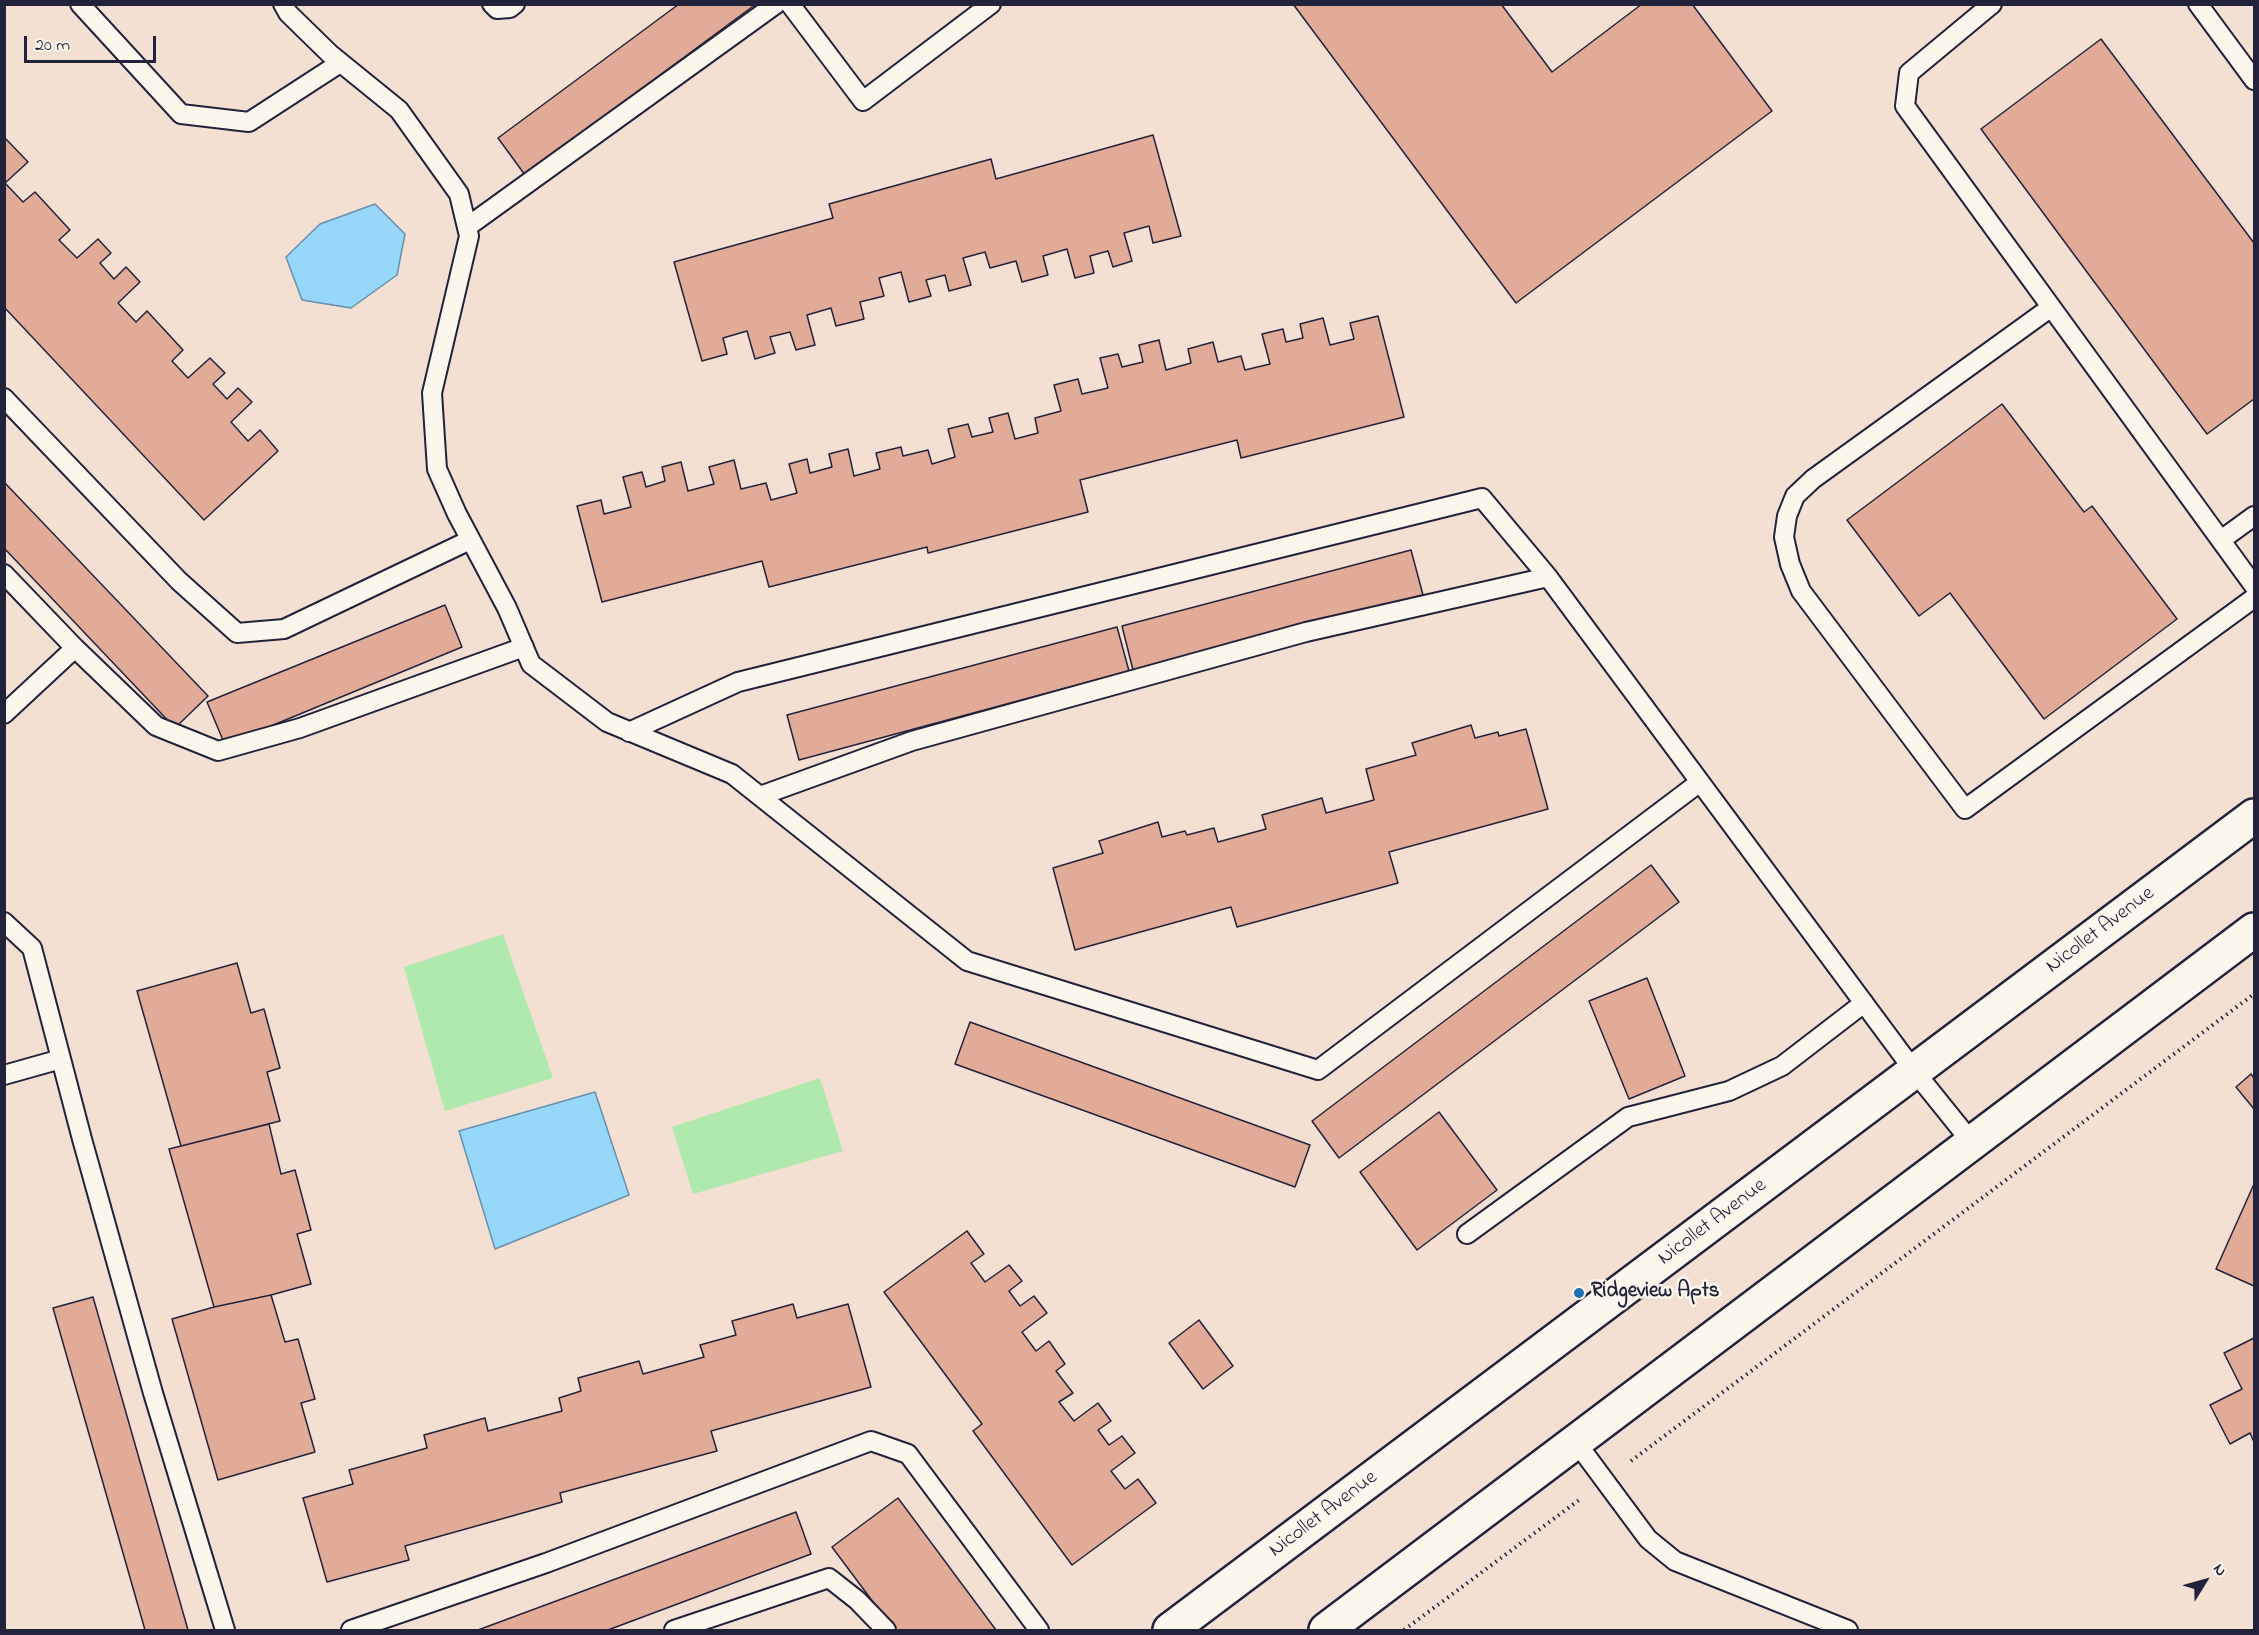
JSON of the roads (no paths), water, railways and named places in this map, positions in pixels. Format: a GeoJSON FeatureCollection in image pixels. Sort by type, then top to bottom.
{"type":"FeatureCollection","features":[{"type":"Feature","properties":{"kind":"main road","name":"Nicollet Avenue"},"geometry":{"type":"LineString","coordinates":[[1170,1630],[2254,816]]}},
{"type":"Feature","properties":{"kind":"main road"},"geometry":{"type":"LineString","coordinates":[[1326,1630],[2254,930]]}},
{"type":"Feature","properties":{"kind":"lane"},"geometry":{"type":"LineString","coordinates":[[80,4],[181,114],[249,122],[340,63]]}},
{"type":"Feature","properties":{"kind":"lane"},"geometry":{"type":"LineString","coordinates":[[283,4],[288,13],[340,63],[399,110],[459,194],[469,236],[432,393],[437,469],[470,540],[507,608],[531,664],[607,722],[732,774],[967,960],[1318,1070],[1700,782]]}},
{"type":"Feature","properties":{"kind":"lane"},"geometry":{"type":"LineString","coordinates":[[492,4],[497,9],[510,8],[515,4]]}},
{"type":"Feature","properties":{"kind":"lane"},"geometry":{"type":"LineString","coordinates":[[467,227],[776,4]]}},
{"type":"Feature","properties":{"kind":"lane"},"geometry":{"type":"LineString","coordinates":[[790,4],[863,101],[991,4]]}},
{"type":"Feature","properties":{"kind":"lane"},"geometry":{"type":"LineString","coordinates":[[1992,4],[1909,74],[1905,106],[2254,586]]}},
{"type":"Feature","properties":{"kind":"lane"},"geometry":{"type":"LineString","coordinates":[[2198,4],[2254,80]]}},
{"type":"Feature","properties":{"kind":"lane"},"geometry":{"type":"LineString","coordinates":[[2050,308],[1813,479],[1795,496],[1787,516],[1784,537],[1790,564],[1801,591],[1965,809],[2254,598]]}},
{"type":"Feature","properties":{"kind":"lane"},"geometry":{"type":"LineString","coordinates":[[4,398],[179,581],[237,633],[284,629],[470,540]]}},
{"type":"Feature","properties":{"kind":"lane"},"geometry":{"type":"LineString","coordinates":[[629,732],[738,681],[1482,498],[1548,577],[1915,1072],[1973,1144]]}},
{"type":"Feature","properties":{"kind":"lane"},"geometry":{"type":"LineString","coordinates":[[2221,540],[2254,516]]}},
{"type":"Feature","properties":{"kind":"lane"},"geometry":{"type":"LineString","coordinates":[[4,574],[75,648],[156,726],[218,750],[300,728],[524,647]]}},
{"type":"Feature","properties":{"kind":"lane"},"geometry":{"type":"LineString","coordinates":[[760,796],[946,731],[1306,632],[1548,577]]}},
{"type":"Feature","properties":{"kind":"lane"},"geometry":{"type":"LineString","coordinates":[[4,714],[75,648]]}},
{"type":"Feature","properties":{"kind":"lane"},"geometry":{"type":"LineString","coordinates":[[4,922],[32,948],[153,1393],[225,1630]]}},
{"type":"Feature","properties":{"kind":"lane"},"geometry":{"type":"LineString","coordinates":[[1467,1234],[1628,1117],[1729,1091],[1782,1066],[1864,1003]]}},
{"type":"Feature","properties":{"kind":"lane"},"geometry":{"type":"LineString","coordinates":[[4,1075],[61,1059]]}},
{"type":"Feature","properties":{"kind":"lane"},"geometry":{"type":"LineString","coordinates":[[351,1630],[546,1563],[871,1441],[908,1454],[1039,1630]]}},
{"type":"Feature","properties":{"kind":"lane"},"geometry":{"type":"LineString","coordinates":[[1576,1442],[1648,1539],[1675,1561],[1848,1630]]}},
{"type":"Feature","properties":{"kind":"lane"},"geometry":{"type":"LineString","coordinates":[[674,1630],[829,1578],[856,1600],[886,1630]]}},
{"type":"Feature","properties":{"kind":"water"},"geometry":{"type":"Polygon","coordinates":[[[375,204],[405,234],[397,275],[351,308],[302,300],[286,257],[320,224],[375,204]]]}},
{"type":"Feature","properties":{"kind":"water"},"geometry":{"type":"Polygon","coordinates":[[[595,1092],[629,1195],[495,1249],[459,1131],[595,1092]]]}},
{"type":"Feature","properties":{"kind":"place","name":"Ridgeview Apts"},"geometry":{"type":"Point","coordinates":[1579,1293]}}]}
